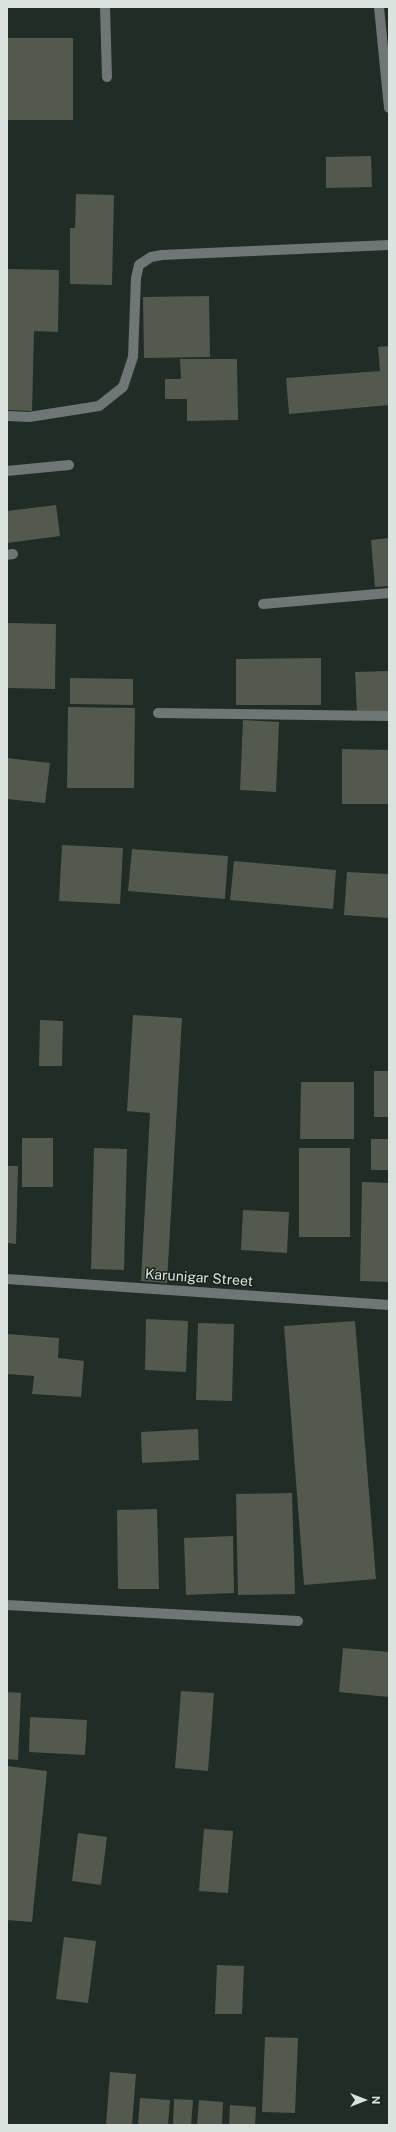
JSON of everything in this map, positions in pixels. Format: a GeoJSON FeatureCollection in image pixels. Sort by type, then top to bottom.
{"type":"FeatureCollection","features":[{"type":"Feature","properties":{"kind":"street"},"geometry":{"type":"LineString","coordinates":[[105,7],[107,77]]}},
{"type":"Feature","properties":{"kind":"street"},"geometry":{"type":"LineString","coordinates":[[379,7],[389,108]]}},
{"type":"Feature","properties":{"kind":"street"},"geometry":{"type":"LineString","coordinates":[[7,416],[29,417],[99,406],[123,387],[133,357],[136,278],[140,265],[151,257],[389,245]]}},
{"type":"Feature","properties":{"kind":"street"},"geometry":{"type":"LineString","coordinates":[[7,471],[69,465]]}},
{"type":"Feature","properties":{"kind":"street"},"geometry":{"type":"LineString","coordinates":[[263,604],[389,593]]}},
{"type":"Feature","properties":{"kind":"street"},"geometry":{"type":"LineString","coordinates":[[158,713],[389,716]]}},
{"type":"Feature","properties":{"kind":"street","name":"Karunigar Street"},"geometry":{"type":"LineString","coordinates":[[7,1279],[389,1305]]}},
{"type":"Feature","properties":{"kind":"street"},"geometry":{"type":"LineString","coordinates":[[7,1605],[298,1621]]}},
{"type":"Feature","properties":{"kind":"building"},"geometry":{"type":"Polygon","coordinates":[[[7,38],[73,38],[73,120],[7,120],[7,38]]]}},
{"type":"Feature","properties":{"kind":"building"},"geometry":{"type":"Polygon","coordinates":[[[371,156],[372,187],[326,188],[326,157],[371,156]]]}},
{"type":"Feature","properties":{"kind":"building"},"geometry":{"type":"Polygon","coordinates":[[[76,194],[114,195],[112,285],[70,284],[70,228],[75,228],[76,194]]]}},
{"type":"Feature","properties":{"kind":"building"},"geometry":{"type":"Polygon","coordinates":[[[7,269],[59,270],[58,332],[34,331],[32,411],[7,410],[7,269]]]}},
{"type":"Feature","properties":{"kind":"building"},"geometry":{"type":"Polygon","coordinates":[[[209,296],[210,357],[144,358],[143,297],[209,296]]]}},
{"type":"Feature","properties":{"kind":"building"},"geometry":{"type":"Polygon","coordinates":[[[389,346],[389,405],[289,414],[286,378],[380,371],[378,347],[389,346]]]}},
{"type":"Feature","properties":{"kind":"building"},"geometry":{"type":"Polygon","coordinates":[[[180,359],[237,359],[238,420],[187,421],[187,399],[165,399],[165,379],[181,379],[180,359]]]}},
{"type":"Feature","properties":{"kind":"building"},"geometry":{"type":"Polygon","coordinates":[[[56,505],[60,536],[7,543],[7,511],[56,505]]]}},
{"type":"Feature","properties":{"kind":"building"},"geometry":{"type":"Polygon","coordinates":[[[389,538],[389,586],[375,587],[371,540],[389,538]]]}},
{"type":"Feature","properties":{"kind":"building"},"geometry":{"type":"Polygon","coordinates":[[[7,623],[56,624],[55,689],[7,688],[7,623]]]}},
{"type":"Feature","properties":{"kind":"building"},"geometry":{"type":"Polygon","coordinates":[[[321,658],[321,705],[236,705],[236,659],[321,658]]]}},
{"type":"Feature","properties":{"kind":"building"},"geometry":{"type":"Polygon","coordinates":[[[389,671],[389,712],[357,713],[355,672],[389,671]]]}},
{"type":"Feature","properties":{"kind":"building"},"geometry":{"type":"Polygon","coordinates":[[[70,678],[133,679],[133,705],[70,704],[70,678]]]}},
{"type":"Feature","properties":{"kind":"building"},"geometry":{"type":"Polygon","coordinates":[[[68,707],[135,708],[134,788],[67,788],[68,707]]]}},
{"type":"Feature","properties":{"kind":"building"},"geometry":{"type":"Polygon","coordinates":[[[243,720],[279,722],[276,792],[240,790],[243,720]]]}},
{"type":"Feature","properties":{"kind":"building"},"geometry":{"type":"Polygon","coordinates":[[[342,749],[388,750],[388,804],[342,804],[342,749]]]}},
{"type":"Feature","properties":{"kind":"building"},"geometry":{"type":"Polygon","coordinates":[[[7,758],[50,763],[45,803],[7,799],[7,758]]]}},
{"type":"Feature","properties":{"kind":"building"},"geometry":{"type":"Polygon","coordinates":[[[62,845],[123,848],[120,904],[59,901],[62,845]]]}},
{"type":"Feature","properties":{"kind":"building"},"geometry":{"type":"Polygon","coordinates":[[[132,849],[228,856],[225,899],[128,891],[132,849]]]}},
{"type":"Feature","properties":{"kind":"building"},"geometry":{"type":"Polygon","coordinates":[[[234,861],[336,870],[333,909],[230,900],[234,861]]]}},
{"type":"Feature","properties":{"kind":"building"},"geometry":{"type":"Polygon","coordinates":[[[347,872],[389,874],[389,918],[344,915],[347,872]]]}},
{"type":"Feature","properties":{"kind":"building"},"geometry":{"type":"Polygon","coordinates":[[[133,1015],[182,1018],[167,1283],[141,1281],[150,1113],[127,1111],[133,1015]]]}},
{"type":"Feature","properties":{"kind":"building"},"geometry":{"type":"Polygon","coordinates":[[[40,1020],[63,1021],[62,1066],[39,1066],[40,1020]]]}},
{"type":"Feature","properties":{"kind":"building"},"geometry":{"type":"Polygon","coordinates":[[[374,1071],[389,1071],[389,1117],[374,1117],[374,1071]]]}},
{"type":"Feature","properties":{"kind":"building"},"geometry":{"type":"Polygon","coordinates":[[[301,1082],[354,1082],[354,1139],[300,1139],[301,1082]]]}},
{"type":"Feature","properties":{"kind":"building"},"geometry":{"type":"Polygon","coordinates":[[[22,1138],[53,1138],[53,1187],[22,1187],[22,1138]]]}},
{"type":"Feature","properties":{"kind":"building"},"geometry":{"type":"Polygon","coordinates":[[[371,1139],[389,1139],[389,1170],[371,1170],[371,1139]]]}},
{"type":"Feature","properties":{"kind":"building"},"geometry":{"type":"Polygon","coordinates":[[[94,1148],[127,1149],[124,1270],[91,1269],[94,1148]]]}},
{"type":"Feature","properties":{"kind":"building"},"geometry":{"type":"Polygon","coordinates":[[[299,1148],[350,1148],[350,1237],[299,1237],[299,1148]]]}},
{"type":"Feature","properties":{"kind":"building"},"geometry":{"type":"Polygon","coordinates":[[[7,1166],[18,1166],[16,1244],[7,1243],[7,1166]]]}},
{"type":"Feature","properties":{"kind":"building"},"geometry":{"type":"Polygon","coordinates":[[[362,1182],[389,1183],[389,1282],[360,1281],[362,1182]]]}},
{"type":"Feature","properties":{"kind":"building"},"geometry":{"type":"Polygon","coordinates":[[[243,1210],[289,1212],[287,1253],[241,1250],[243,1210]]]}},
{"type":"Feature","properties":{"kind":"building"},"geometry":{"type":"Polygon","coordinates":[[[146,1319],[188,1321],[186,1372],[145,1370],[146,1319]]]}},
{"type":"Feature","properties":{"kind":"building"},"geometry":{"type":"Polygon","coordinates":[[[355,1321],[376,1579],[304,1585],[284,1326],[355,1321]]]}},
{"type":"Feature","properties":{"kind":"building"},"geometry":{"type":"Polygon","coordinates":[[[198,1323],[234,1324],[232,1401],[196,1400],[198,1323]]]}},
{"type":"Feature","properties":{"kind":"building"},"geometry":{"type":"Polygon","coordinates":[[[7,1334],[59,1338],[58,1358],[84,1361],[81,1397],[32,1394],[34,1376],[7,1374],[7,1334]]]}},
{"type":"Feature","properties":{"kind":"building"},"geometry":{"type":"Polygon","coordinates":[[[198,1429],[199,1460],[142,1463],[141,1432],[198,1429]]]}},
{"type":"Feature","properties":{"kind":"building"},"geometry":{"type":"Polygon","coordinates":[[[292,1493],[295,1594],[238,1595],[236,1494],[292,1493]]]}},
{"type":"Feature","properties":{"kind":"building"},"geometry":{"type":"Polygon","coordinates":[[[157,1509],[159,1589],[118,1589],[117,1510],[157,1509]]]}},
{"type":"Feature","properties":{"kind":"building"},"geometry":{"type":"Polygon","coordinates":[[[233,1536],[234,1593],[186,1595],[184,1538],[233,1536]]]}},
{"type":"Feature","properties":{"kind":"building"},"geometry":{"type":"Polygon","coordinates":[[[343,1648],[389,1652],[389,1697],[339,1692],[343,1648]]]}},
{"type":"Feature","properties":{"kind":"building"},"geometry":{"type":"Polygon","coordinates":[[[181,1691],[214,1693],[208,1771],[175,1768],[181,1691]]]}},
{"type":"Feature","properties":{"kind":"building"},"geometry":{"type":"Polygon","coordinates":[[[7,1692],[21,1693],[18,1760],[7,1759],[7,1692]]]}},
{"type":"Feature","properties":{"kind":"building"},"geometry":{"type":"Polygon","coordinates":[[[30,1717],[87,1720],[85,1755],[29,1752],[30,1717]]]}},
{"type":"Feature","properties":{"kind":"building"},"geometry":{"type":"Polygon","coordinates":[[[7,1766],[47,1771],[32,1922],[7,1920],[7,1766]]]}},
{"type":"Feature","properties":{"kind":"building"},"geometry":{"type":"Polygon","coordinates":[[[204,1829],[233,1831],[228,1893],[199,1891],[204,1829]]]}},
{"type":"Feature","properties":{"kind":"building"},"geometry":{"type":"Polygon","coordinates":[[[78,1833],[107,1837],[101,1885],[72,1881],[78,1833]]]}},
{"type":"Feature","properties":{"kind":"building"},"geometry":{"type":"Polygon","coordinates":[[[64,1937],[96,1941],[88,2003],[56,1999],[64,1937]]]}},
{"type":"Feature","properties":{"kind":"building"},"geometry":{"type":"Polygon","coordinates":[[[217,1965],[244,1966],[242,2014],[215,2014],[217,1965]]]}},
{"type":"Feature","properties":{"kind":"building"},"geometry":{"type":"Polygon","coordinates":[[[265,2037],[298,2038],[295,2113],[262,2112],[265,2037]]]}},
{"type":"Feature","properties":{"kind":"building"},"geometry":{"type":"Polygon","coordinates":[[[110,2072],[136,2074],[132,2125],[106,2125],[110,2072]]]}},
{"type":"Feature","properties":{"kind":"building"},"geometry":{"type":"Polygon","coordinates":[[[140,2098],[170,2100],[168,2125],[138,2125],[140,2098]]]}},
{"type":"Feature","properties":{"kind":"building"},"geometry":{"type":"Polygon","coordinates":[[[174,2099],[193,2100],[191,2125],[173,2125],[174,2099]]]}},
{"type":"Feature","properties":{"kind":"building"},"geometry":{"type":"Polygon","coordinates":[[[199,2100],[223,2102],[222,2125],[197,2125],[199,2100]]]}},
{"type":"Feature","properties":{"kind":"building"},"geometry":{"type":"Polygon","coordinates":[[[230,2105],[256,2107],[255,2125],[229,2125],[230,2105]]]}}]}
